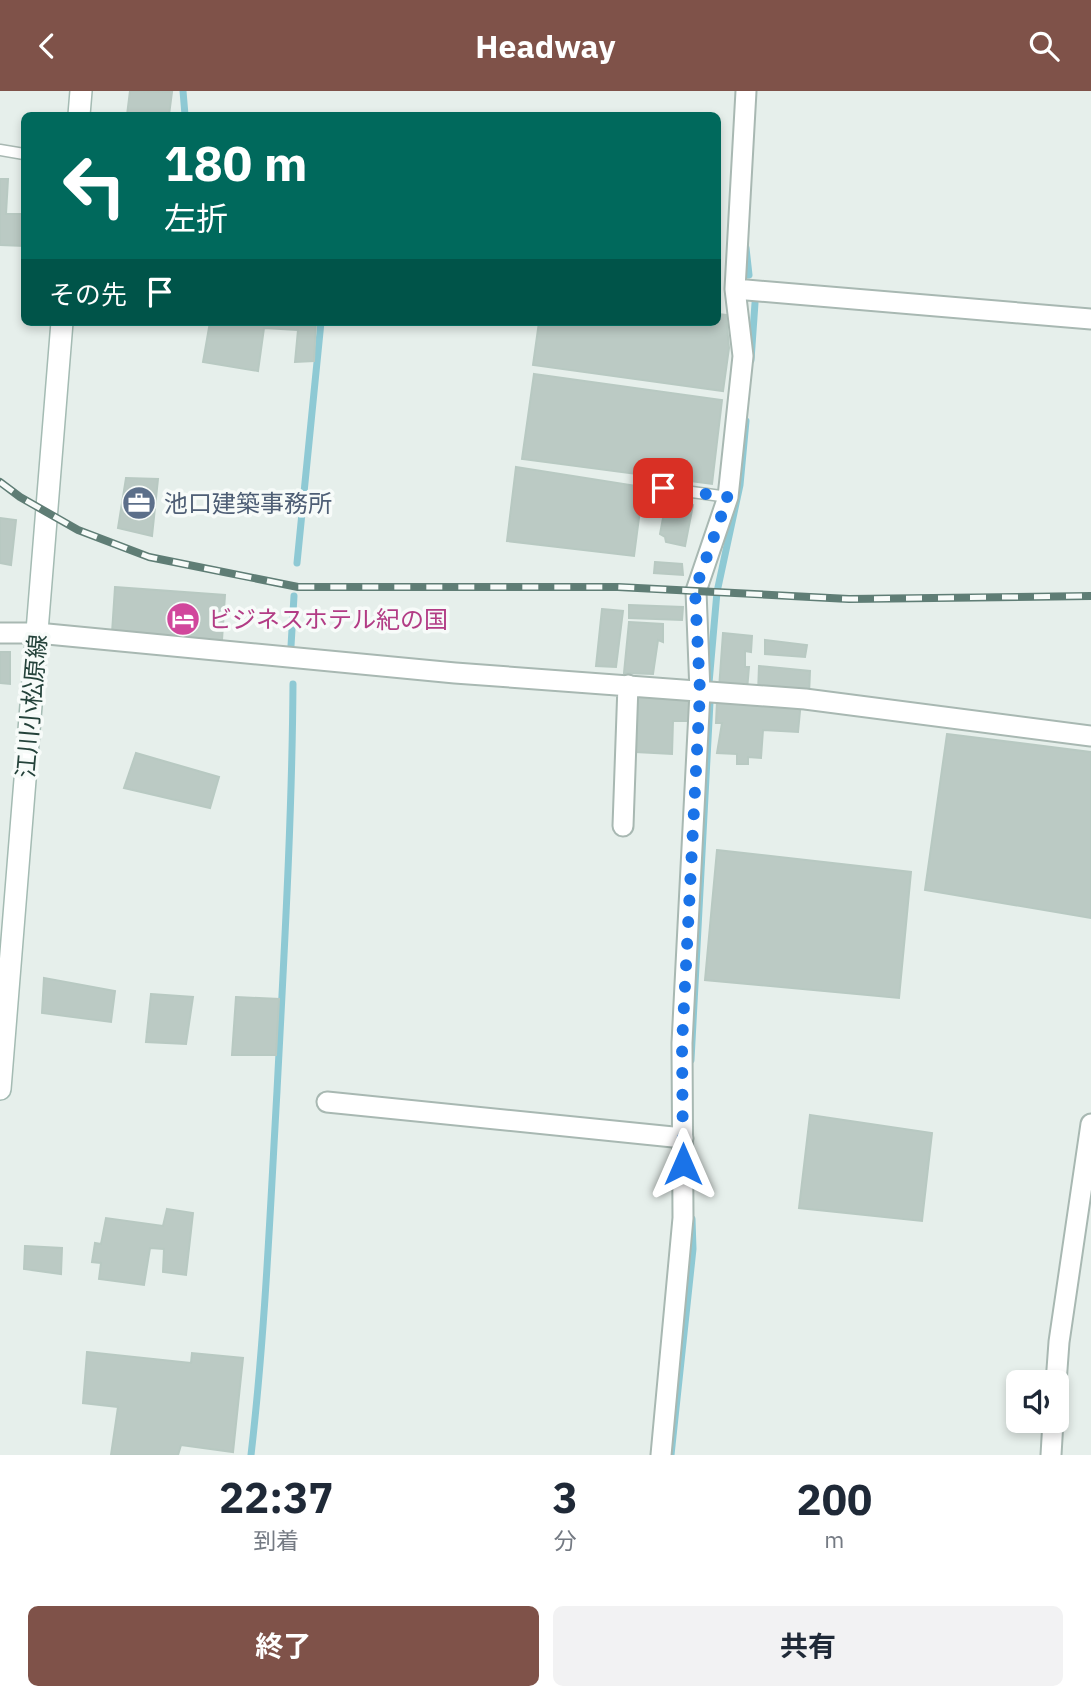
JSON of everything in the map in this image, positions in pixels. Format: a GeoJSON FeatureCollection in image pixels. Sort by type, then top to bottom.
{"type":"FeatureCollection","features":[{"type":"Feature","properties":{"kind":"main road"},"geometry":{"type":"LineString","coordinates":[[79,112],[81,91]]}},
{"type":"Feature","properties":{"kind":"main road","name":"江川小松原線"},"geometry":{"type":"LineString","coordinates":[[0,1089],[6,948],[37,633],[62,326]]}},
{"type":"Feature","properties":{"kind":"street"},"geometry":{"type":"LineString","coordinates":[[661,1455],[683,1218],[682,1044],[700,692],[695,590],[728,497],[743,356],[735,289],[746,91]]}},
{"type":"Feature","properties":{"kind":"street"},"geometry":{"type":"LineString","coordinates":[[735,289],[1091,319]]}},
{"type":"Feature","properties":{"kind":"street"},"geometry":{"type":"LineString","coordinates":[[0,633],[37,633],[455,674],[804,699],[1091,736]]}},
{"type":"Feature","properties":{"kind":"street"},"geometry":{"type":"LineString","coordinates":[[623,826],[628,685]]}},
{"type":"Feature","properties":{"kind":"street"},"geometry":{"type":"LineString","coordinates":[[327,1102],[683,1138]]}},
{"type":"Feature","properties":{"kind":"street"},"geometry":{"type":"LineString","coordinates":[[1057,1370],[1091,1124]]}},
{"type":"Feature","properties":{"kind":"street"},"geometry":{"type":"LineString","coordinates":[[1051,1455],[1052,1433]]}},
{"type":"Feature","properties":{"kind":"lane"},"geometry":{"type":"LineString","coordinates":[[0,150],[21,153]]}},
{"type":"Feature","properties":{"kind":"lane"},"geometry":{"type":"LineString","coordinates":[[663,488],[728,497]]}},
{"type":"Feature","properties":{"kind":"building"},"geometry":{"type":"Polygon","coordinates":[[[130,91],[172,92],[169,112],[127,112],[130,91]]]}},
{"type":"Feature","properties":{"kind":"building"},"geometry":{"type":"Polygon","coordinates":[[[0,179],[8,179],[6,214],[21,214],[21,246],[0,245],[0,179]]]}},
{"type":"Feature","properties":{"kind":"building"},"geometry":{"type":"Polygon","coordinates":[[[721,314],[726,315],[729,348],[723,391],[533,365],[538,326],[721,326],[721,314]]]}},
{"type":"Feature","properties":{"kind":"building"},"geometry":{"type":"Polygon","coordinates":[[[209,326],[316,326],[314,361],[295,362],[298,330],[264,328],[258,371],[203,362],[209,326]]]}},
{"type":"Feature","properties":{"kind":"building"},"geometry":{"type":"Polygon","coordinates":[[[534,374],[722,400],[712,484],[522,459],[534,374]]]}},
{"type":"Feature","properties":{"kind":"building"},"geometry":{"type":"Polygon","coordinates":[[[516,467],[643,487],[634,556],[507,541],[516,467]]]}},
{"type":"Feature","properties":{"kind":"building","name":"池口建築事務所"},"geometry":{"type":"Polygon","coordinates":[[[126,478],[158,479],[152,536],[118,528],[126,478]]]}},
{"type":"Feature","properties":{"kind":"building"},"geometry":{"type":"Polygon","coordinates":[[[666,502],[693,505],[685,546],[666,542],[665,537],[660,534],[666,502]]]}},
{"type":"Feature","properties":{"kind":"building"},"geometry":{"type":"Polygon","coordinates":[[[0,518],[16,520],[11,565],[0,563],[0,518]]]}},
{"type":"Feature","properties":{"kind":"building"},"geometry":{"type":"Polygon","coordinates":[[[655,562],[682,564],[683,575],[654,573],[655,562]]]}},
{"type":"Feature","properties":{"kind":"building"},"geometry":{"type":"Polygon","coordinates":[[[115,587],[225,595],[222,640],[112,633],[115,587]]]}},
{"type":"Feature","properties":{"kind":"building"},"geometry":{"type":"Polygon","coordinates":[[[629,605],[683,607],[682,620],[629,618],[629,605]]]}},
{"type":"Feature","properties":{"kind":"building"},"geometry":{"type":"Polygon","coordinates":[[[602,609],[623,611],[616,667],[596,666],[602,609]]]}},
{"type":"Feature","properties":{"kind":"building"},"geometry":{"type":"Polygon","coordinates":[[[629,622],[663,624],[663,642],[658,640],[653,674],[624,673],[629,622]]]}},
{"type":"Feature","properties":{"kind":"building"},"geometry":{"type":"Polygon","coordinates":[[[723,633],[752,636],[751,652],[745,651],[745,667],[749,667],[747,690],[719,689],[723,633]]]}},
{"type":"Feature","properties":{"kind":"building"},"geometry":{"type":"Polygon","coordinates":[[[765,640],[807,645],[805,657],[765,654],[765,640]]]}},
{"type":"Feature","properties":{"kind":"building"},"geometry":{"type":"Polygon","coordinates":[[[0,652],[10,652],[10,684],[0,683],[0,652]]]}},
{"type":"Feature","properties":{"kind":"building"},"geometry":{"type":"Polygon","coordinates":[[[759,666],[810,671],[809,695],[758,693],[759,666]]]}},
{"type":"Feature","properties":{"kind":"building"},"geometry":{"type":"Polygon","coordinates":[[[638,694],[690,699],[690,721],[673,721],[672,754],[636,752],[638,694]]]}},
{"type":"Feature","properties":{"kind":"building"},"geometry":{"type":"Polygon","coordinates":[[[717,701],[801,701],[798,732],[763,730],[761,758],[748,757],[748,764],[737,764],[737,754],[717,753],[722,723],[716,723],[717,701]]]}},
{"type":"Feature","properties":{"kind":"building"},"geometry":{"type":"Polygon","coordinates":[[[947,734],[1091,752],[1091,918],[925,890],[947,734]]]}},
{"type":"Feature","properties":{"kind":"building"},"geometry":{"type":"Polygon","coordinates":[[[136,753],[219,777],[210,808],[124,788],[136,753]]]}},
{"type":"Feature","properties":{"kind":"building"},"geometry":{"type":"Polygon","coordinates":[[[717,850],[911,872],[899,998],[705,980],[717,850]]]}},
{"type":"Feature","properties":{"kind":"building"},"geometry":{"type":"Polygon","coordinates":[[[44,978],[115,991],[111,1022],[42,1013],[44,978]]]}},
{"type":"Feature","properties":{"kind":"building"},"geometry":{"type":"Polygon","coordinates":[[[151,994],[193,997],[186,1044],[146,1042],[151,994]]]}},
{"type":"Feature","properties":{"kind":"building"},"geometry":{"type":"Polygon","coordinates":[[[236,997],[279,999],[276,1055],[232,1055],[236,997]]]}},
{"type":"Feature","properties":{"kind":"building"},"geometry":{"type":"Polygon","coordinates":[[[810,1115],[932,1133],[922,1221],[799,1208],[810,1115]]]}},
{"type":"Feature","properties":{"kind":"building"},"geometry":{"type":"Polygon","coordinates":[[[167,1209],[193,1213],[186,1275],[163,1272],[164,1249],[150,1248],[144,1285],[99,1279],[101,1263],[92,1262],[95,1243],[101,1244],[106,1218],[163,1226],[167,1209]]]}},
{"type":"Feature","properties":{"kind":"building"},"geometry":{"type":"Polygon","coordinates":[[[25,1246],[62,1248],[61,1274],[24,1269],[25,1246]]]}},
{"type":"Feature","properties":{"kind":"building"},"geometry":{"type":"Polygon","coordinates":[[[87,1352],[191,1363],[192,1353],[243,1358],[233,1452],[181,1445],[178,1455],[111,1455],[118,1407],[83,1403],[87,1352]]]}},
{"type":"Feature","properties":{"kind":"waterway"},"geometry":{"type":"LineString","coordinates":[[183,91],[185,112]]}},
{"type":"Feature","properties":{"kind":"waterway"},"geometry":{"type":"LineString","coordinates":[[746,248],[749,275]]}},
{"type":"Feature","properties":{"kind":"waterway"},"geometry":{"type":"LineString","coordinates":[[751,360],[755,303]]}},
{"type":"Feature","properties":{"kind":"waterway"},"geometry":{"type":"LineString","coordinates":[[297,563],[321,326]]}},
{"type":"Feature","properties":{"kind":"waterway"},"geometry":{"type":"LineString","coordinates":[[709,683],[717,592],[740,485],[746,421]]}},
{"type":"Feature","properties":{"kind":"waterway"},"geometry":{"type":"LineString","coordinates":[[291,646],[294,596]]}},
{"type":"Feature","properties":{"kind":"waterway"},"geometry":{"type":"LineString","coordinates":[[251,1455],[264,1319],[277,1091],[293,684]]}},
{"type":"Feature","properties":{"kind":"waterway"},"geometry":{"type":"LineString","coordinates":[[691,1060],[710,702]]}},
{"type":"Feature","properties":{"kind":"waterway"},"geometry":{"type":"LineString","coordinates":[[671,1455],[693,1249],[692,1219]]}},
{"type":"Feature","properties":{"kind":"railway"},"geometry":{"type":"LineString","coordinates":[[0,482],[20,497],[78,530],[149,557],[298,587],[618,587],[849,599],[1091,596]]}},
{"type":"Feature","properties":{"kind":"place","name":"池口建築事務所"},"geometry":{"type":"Point","coordinates":[139,503]}},
{"type":"Feature","properties":{"kind":"place","name":"ビジネスホテル紀の国"},"geometry":{"type":"Point","coordinates":[183,619]}},
{"type":"Feature","properties":{"kind":"route"},"geometry":{"type":"LineString","coordinates":[[663,488],[728,497],[725,512],[695,590],[700,692],[682,1044],[683,1164]]}}]}
